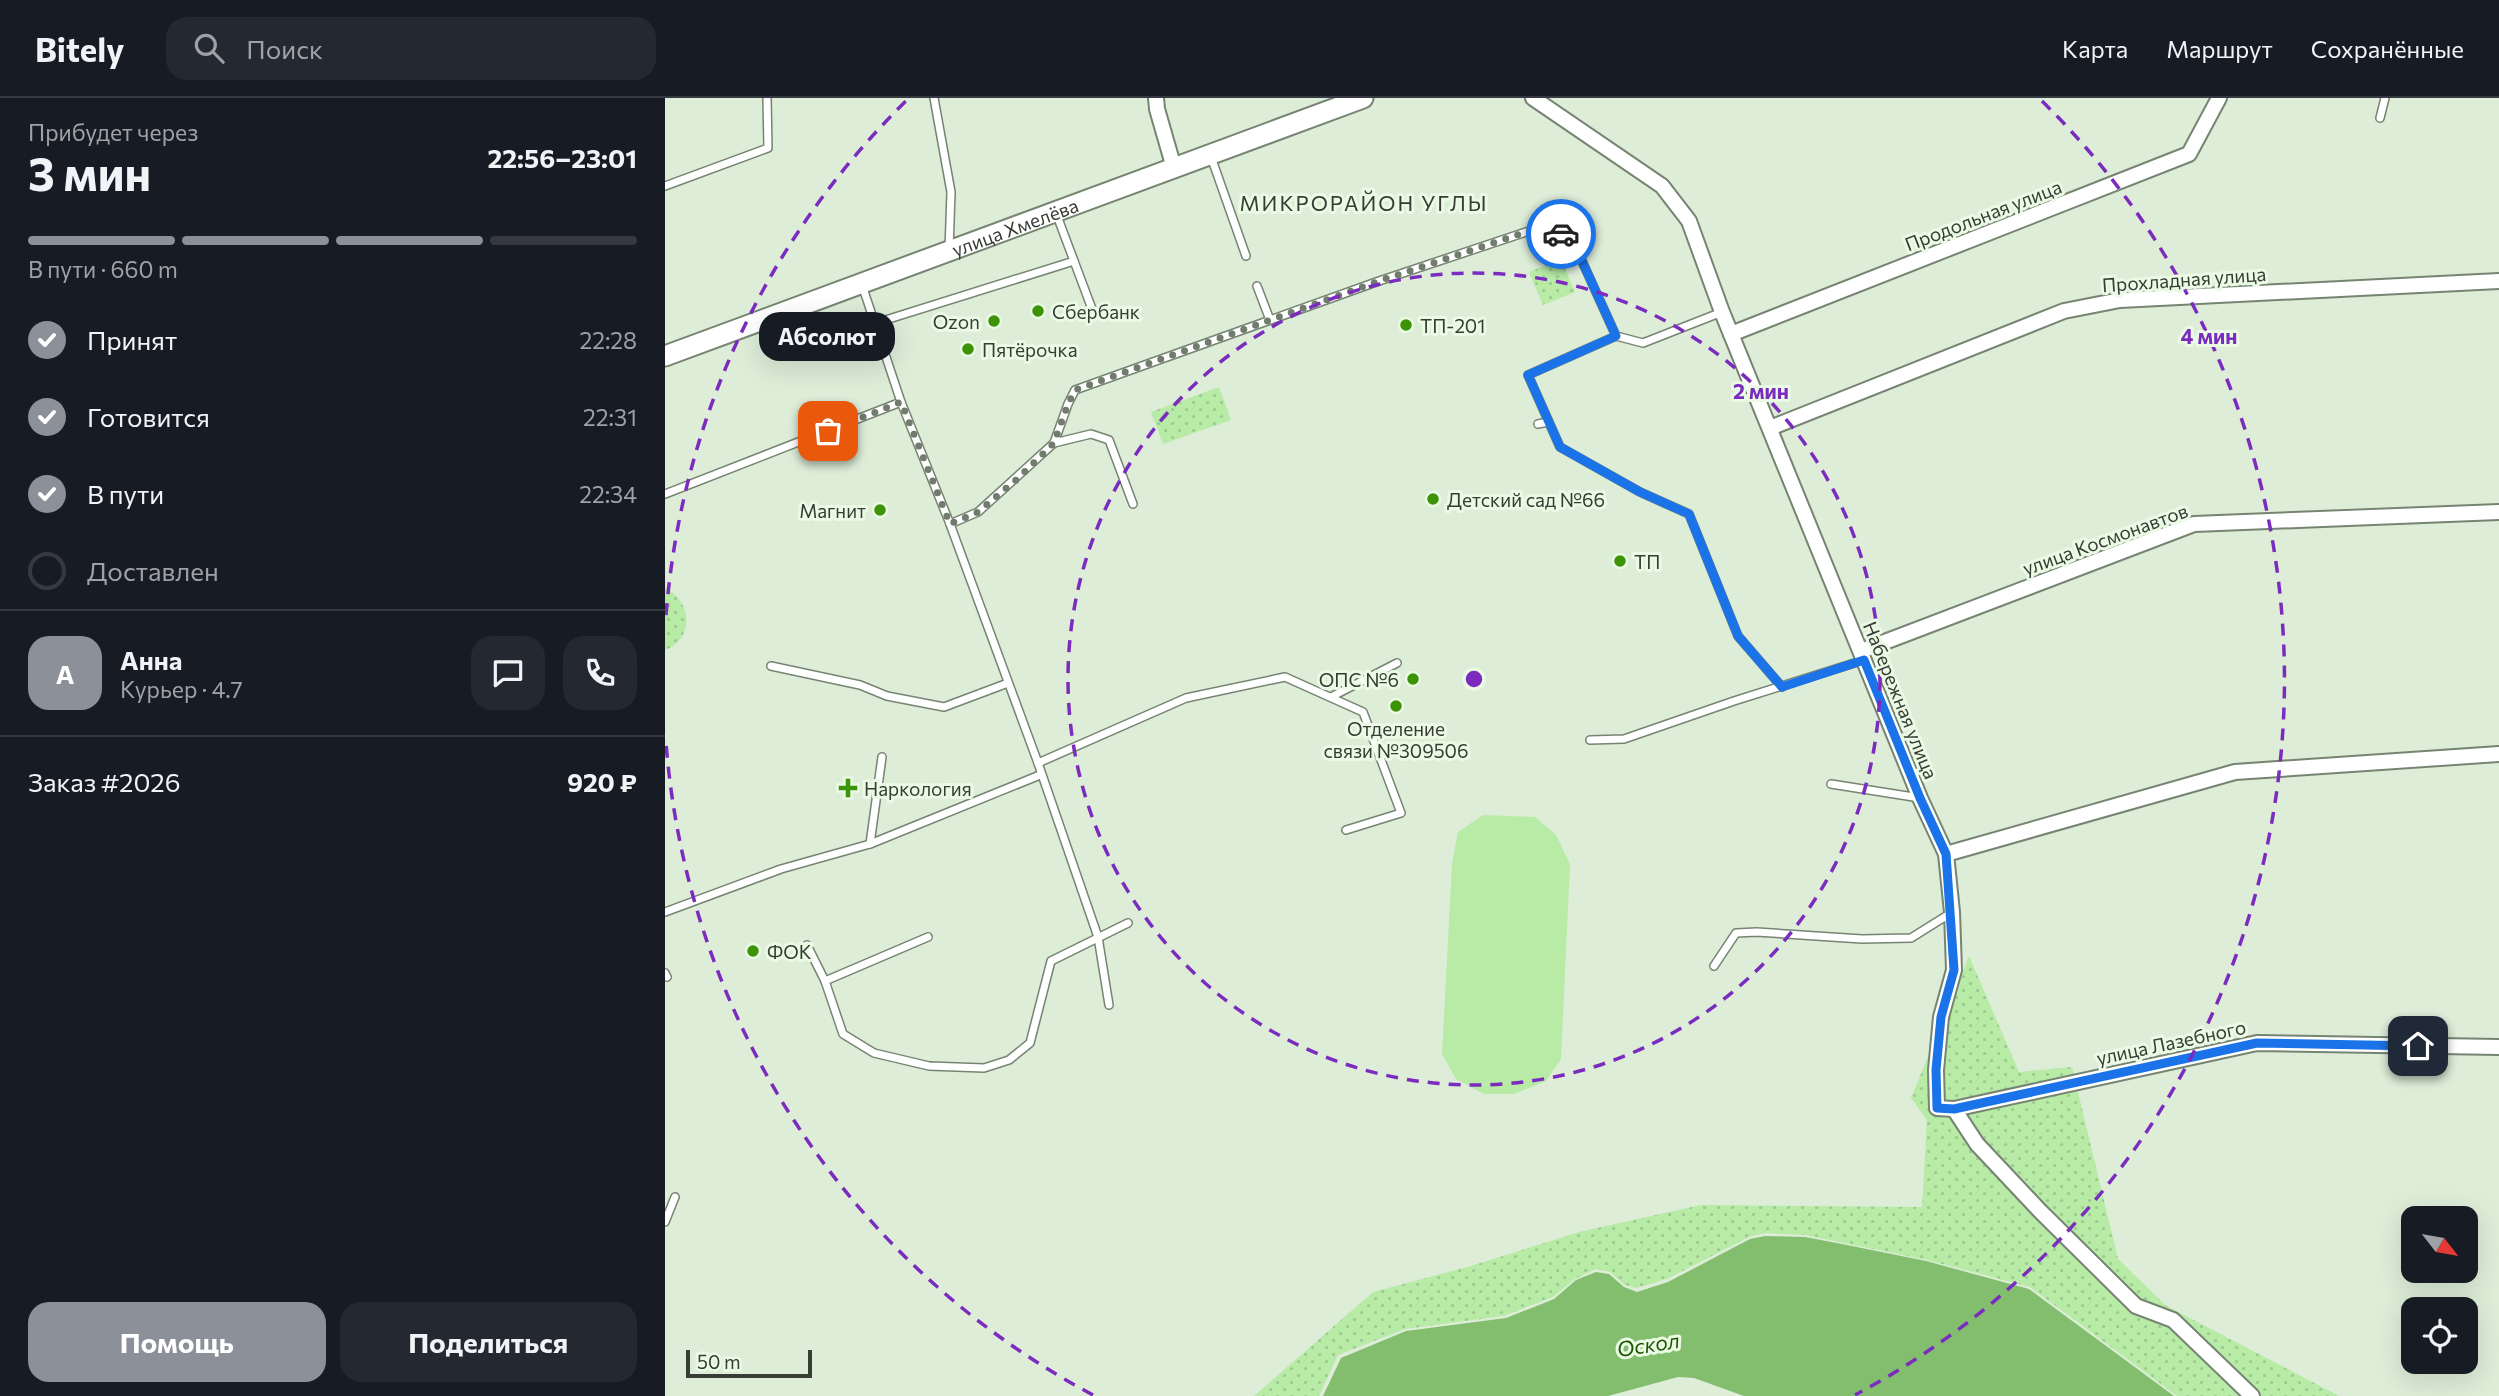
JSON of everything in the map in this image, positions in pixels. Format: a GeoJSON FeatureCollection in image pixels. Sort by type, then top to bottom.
{"type":"FeatureCollection","features":[{"type":"Feature","properties":{"kind":"main road","name":"улица Хмелёва"},"geometry":{"type":"LineString","coordinates":[[665,356],[1363,98]]}},
{"type":"Feature","properties":{"kind":"street"},"geometry":{"type":"LineString","coordinates":[[1156,98],[1174,167]]}},
{"type":"Feature","properties":{"kind":"street","name":"Набережная улица"},"geometry":{"type":"LineString","coordinates":[[1533,98],[1662,186],[1689,221],[1722,312],[1920,798],[1946,854],[1954,970],[1941,1017],[1936,1070],[1937,1108]]}},
{"type":"Feature","properties":{"kind":"street","name":"Продольная улица"},"geometry":{"type":"LineString","coordinates":[[1731,334],[2189,154],[2220,98]]}},
{"type":"Feature","properties":{"kind":"street","name":"Прохладная улица"},"geometry":{"type":"LineString","coordinates":[[1770,428],[2075,308],[2120,300],[2499,281]]}},
{"type":"Feature","properties":{"kind":"street","name":"улица Космонавтов"},"geometry":{"type":"LineString","coordinates":[[1863,655],[2194,524],[2499,512]]}},
{"type":"Feature","properties":{"kind":"street"},"geometry":{"type":"LineString","coordinates":[[1946,854],[2235,772],[2499,754]]}},
{"type":"Feature","properties":{"kind":"street","name":"улица Лазебного"},"geometry":{"type":"LineString","coordinates":[[1937,1108],[1954,1109],[2257,1043],[2499,1047]]}},
{"type":"Feature","properties":{"kind":"street"},"geometry":{"type":"LineString","coordinates":[[1954,1109],[1977,1144],[2039,1211],[2136,1306],[2173,1320],[2252,1396]]}},
{"type":"Feature","properties":{"kind":"lane"},"geometry":{"type":"LineString","coordinates":[[665,186],[768,148],[767,98]]}},
{"type":"Feature","properties":{"kind":"lane"},"geometry":{"type":"LineString","coordinates":[[934,98],[951,192],[949,250]]}},
{"type":"Feature","properties":{"kind":"lane"},"geometry":{"type":"LineString","coordinates":[[2381,118],[2385,98]]}},
{"type":"Feature","properties":{"kind":"lane"},"geometry":{"type":"LineString","coordinates":[[1210,154],[1246,256]]}},
{"type":"Feature","properties":{"kind":"lane"},"geometry":{"type":"LineString","coordinates":[[1055,211],[1092,309]]}},
{"type":"Feature","properties":{"kind":"lane"},"geometry":{"type":"LineString","coordinates":[[950,524],[978,512],[1054,443],[1075,390],[1544,226],[1572,239],[1616,336]]}},
{"type":"Feature","properties":{"kind":"lane"},"geometry":{"type":"LineString","coordinates":[[876,323],[1074,261]]}},
{"type":"Feature","properties":{"kind":"lane"},"geometry":{"type":"LineString","coordinates":[[860,282],[901,402],[950,524],[1038,763],[1098,937],[1109,1005]]}},
{"type":"Feature","properties":{"kind":"lane"},"geometry":{"type":"LineString","coordinates":[[1257,286],[1270,320]]}},
{"type":"Feature","properties":{"kind":"lane"},"geometry":{"type":"LineString","coordinates":[[1722,312],[1643,343],[1616,336],[1528,375],[1560,447],[1640,492],[1689,514],[1738,636],[1782,687]]}},
{"type":"Feature","properties":{"kind":"lane"},"geometry":{"type":"LineString","coordinates":[[665,494],[901,402]]}},
{"type":"Feature","properties":{"kind":"lane"},"geometry":{"type":"LineString","coordinates":[[1538,424],[1548,422]]}},
{"type":"Feature","properties":{"kind":"lane"},"geometry":{"type":"LineString","coordinates":[[1054,443],[1091,434],[1109,440],[1133,504]]}},
{"type":"Feature","properties":{"kind":"lane"},"geometry":{"type":"LineString","coordinates":[[1590,740],[1624,739],[1782,687],[1863,655]]}},
{"type":"Feature","properties":{"kind":"lane"},"geometry":{"type":"LineString","coordinates":[[1331,697],[1397,663]]}},
{"type":"Feature","properties":{"kind":"lane"},"geometry":{"type":"LineString","coordinates":[[771,666],[860,685],[887,696],[944,707],[1008,683]]}},
{"type":"Feature","properties":{"kind":"lane"},"geometry":{"type":"LineString","coordinates":[[1038,763],[1186,698],[1285,677],[1363,712],[1401,813],[1346,830]]}},
{"type":"Feature","properties":{"kind":"lane"},"geometry":{"type":"LineString","coordinates":[[870,844],[882,757]]}},
{"type":"Feature","properties":{"kind":"lane"},"geometry":{"type":"LineString","coordinates":[[665,912],[781,869],[870,844],[1040,775]]}},
{"type":"Feature","properties":{"kind":"lane"},"geometry":{"type":"LineString","coordinates":[[1831,784],[1920,798]]}},
{"type":"Feature","properties":{"kind":"lane"},"geometry":{"type":"LineString","coordinates":[[1714,966],[1736,933],[1862,939],[1912,938],[1952,912]]}},
{"type":"Feature","properties":{"kind":"lane"},"geometry":{"type":"LineString","coordinates":[[807,945],[825,981],[843,1034],[874,1053],[929,1066],[984,1068],[1009,1060],[1030,1043],[1051,961],[1128,923]]}},
{"type":"Feature","properties":{"kind":"lane"},"geometry":{"type":"LineString","coordinates":[[825,981],[928,937]]}},
{"type":"Feature","properties":{"kind":"lane"},"geometry":{"type":"LineString","coordinates":[[665,1222],[675,1197]]}},
{"type":"Feature","properties":{"kind":"shaded area"},"geometry":{"type":"Polygon","coordinates":[[[1561,259],[1575,292],[1543,305],[1529,272],[1561,259]]]}},
{"type":"Feature","properties":{"kind":"shaded area"},"geometry":{"type":"Polygon","coordinates":[[[1219,387],[1231,420],[1163,444],[1151,412],[1219,387]]]}},
{"type":"Feature","properties":{"kind":"shaded area"},"geometry":{"type":"Polygon","coordinates":[[[665,588],[681,602],[686,620],[681,638],[665,650],[665,588]]]}},
{"type":"Feature","properties":{"kind":"shaded area"},"geometry":{"type":"Polygon","coordinates":[[[1483,815],[1535,817],[1556,835],[1570,864],[1561,1059],[1546,1081],[1514,1094],[1484,1094],[1456,1079],[1442,1054],[1452,865],[1458,832],[1483,815]]]}},
{"type":"Feature","properties":{"kind":"shaded area"},"geometry":{"type":"Polygon","coordinates":[[[1969,956],[2019,1072],[2072,1067],[2118,1259],[2165,1305],[2339,1396],[2177,1396],[2030,1287],[1927,1260],[1805,1235],[1765,1233],[1749,1237],[1667,1279],[1637,1288],[1625,1285],[1610,1272],[1596,1269],[1575,1279],[1553,1297],[1504,1316],[1405,1329],[1338,1355],[1319,1396],[1254,1396],[1373,1292],[1471,1266],[1579,1232],[1701,1205],[1922,1207],[1927,1120],[1911,1098],[1969,956]]]}},
{"type":"Feature","properties":{"kind":"water","name":"Оскол"},"geometry":{"type":"Polygon","coordinates":[[[1765,1236],[1805,1237],[1847,1245],[1926,1261],[2029,1289],[2174,1396],[1744,1396],[1694,1378],[1678,1377],[1608,1396],[1323,1396],[1341,1358],[1406,1331],[1506,1318],[1554,1299],[1576,1280],[1596,1272],[1609,1274],[1624,1287],[1637,1292],[1668,1282],[1750,1239],[1765,1236]]]}},
{"type":"Feature","properties":{"kind":"way so far"},"geometry":{"type":"LineString","coordinates":[[828,431],[901,402],[950,524],[978,512],[1054,443],[1075,390],[1379,281],[1544,226],[1561,234]]}},
{"type":"Feature","properties":{"kind":"place","name":"Сбербанк"},"geometry":{"type":"Point","coordinates":[1038,311]}},
{"type":"Feature","properties":{"kind":"place","name":"Ozon"},"geometry":{"type":"Point","coordinates":[994,321]}},
{"type":"Feature","properties":{"kind":"place","name":"ТП-201"},"geometry":{"type":"Point","coordinates":[1406,325]}},
{"type":"Feature","properties":{"kind":"place","name":"Пятёрочка"},"geometry":{"type":"Point","coordinates":[968,349]}},
{"type":"Feature","properties":{"kind":"place","name":"Абсолют"},"geometry":{"type":"Point","coordinates":[828,431]}},
{"type":"Feature","properties":{"kind":"place","name":"Детский сад №66"},"geometry":{"type":"Point","coordinates":[1433,499]}},
{"type":"Feature","properties":{"kind":"place","name":"Магнит"},"geometry":{"type":"Point","coordinates":[880,510]}},
{"type":"Feature","properties":{"kind":"place","name":"ТП"},"geometry":{"type":"Point","coordinates":[1620,561]}},
{"type":"Feature","properties":{"kind":"place","name":"ОПС №6"},"geometry":{"type":"Point","coordinates":[1413,679]}},
{"type":"Feature","properties":{"kind":"place","name":"Отделение связи №309506"},"geometry":{"type":"Point","coordinates":[1396,706]}},
{"type":"Feature","properties":{"kind":"place","name":"Наркология"},"geometry":{"type":"Point","coordinates":[848,788]}},
{"type":"Feature","properties":{"kind":"place","name":"ФОК"},"geometry":{"type":"Point","coordinates":[753,951]}},
{"type":"Feature","properties":{"kind":"district","name":"МИКРОРАЙОН УГЛЫ"},"geometry":{"type":"Point","coordinates":[1364,202]}},
{"type":"Feature","properties":{"kind":"route"},"geometry":{"type":"LineString","coordinates":[[1561,234],[1572,239],[1616,336],[1528,375],[1560,447],[1640,492],[1689,514],[1738,636],[1782,687],[1864,660],[1920,798],[1946,854],[1954,970],[1941,1017],[1936,1070],[1937,1108],[1954,1109],[2257,1043],[2418,1046]]}}]}
